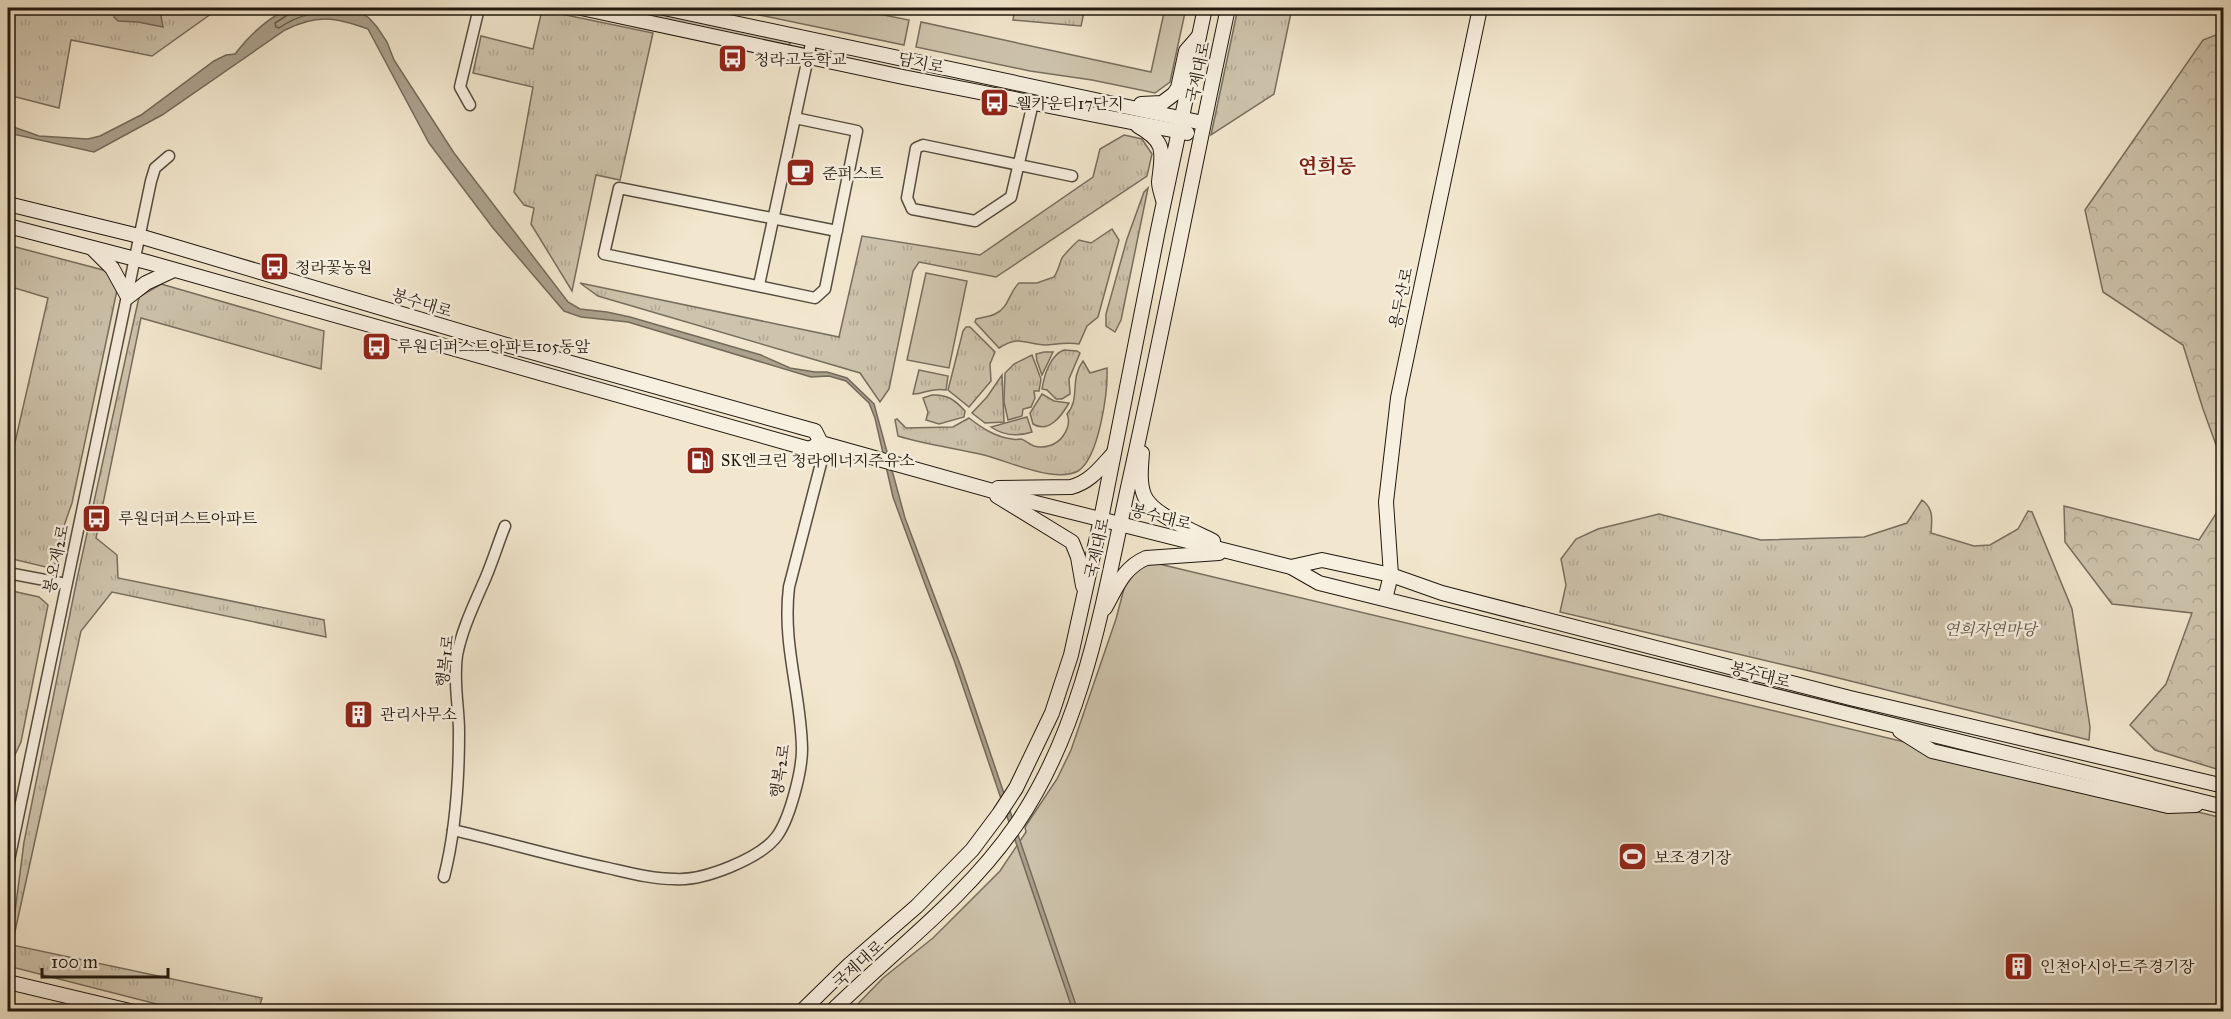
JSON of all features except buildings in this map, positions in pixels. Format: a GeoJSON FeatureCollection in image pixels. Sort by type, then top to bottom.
{"type":"FeatureCollection","features":[{"type":"Feature","properties":{"kind":"main road"},"geometry":{"type":"LineString","coordinates":[[581,8],[613,11]]}},
{"type":"Feature","properties":{"kind":"main road"},"geometry":{"type":"LineString","coordinates":[[670,8],[1124,105],[1181,125]]}},
{"type":"Feature","properties":{"kind":"main road","name":"국제대로"},"geometry":{"type":"LineString","coordinates":[[801,1011],[849,965],[917,906],[957,866],[1002,809],[1021,779],[1048,723],[1065,674],[1101,519],[1205,8]]}},
{"type":"Feature","properties":{"kind":"main road","name":"국제대로"},"geometry":{"type":"LineString","coordinates":[[831,1011],[934,917],[1015,827],[1058,749],[1074,709],[1087,668],[1137,446],[1228,8]]}},
{"type":"Feature","properties":{"kind":"main road","name":"용두산로"},"geometry":{"type":"LineString","coordinates":[[1385,599],[1391,575],[1386,502],[1398,398],[1480,8]]}},
{"type":"Feature","properties":{"kind":"main road","name":"담지로"},"geometry":{"type":"LineString","coordinates":[[613,11],[636,20],[1118,121],[1181,125],[1202,129]]}},
{"type":"Feature","properties":{"kind":"main road"},"geometry":{"type":"LineString","coordinates":[[1124,105],[1162,103],[1167,100],[1178,88],[1186,51],[1200,34]]}},
{"type":"Feature","properties":{"kind":"main road"},"geometry":{"type":"LineString","coordinates":[[1118,121],[1134,121],[1143,117],[1142,113],[1124,105]]}},
{"type":"Feature","properties":{"kind":"main road"},"geometry":{"type":"LineString","coordinates":[[1118,121],[1137,126],[1148,132],[1160,146],[1163,163],[1159,184],[1164,204]]}},
{"type":"Feature","properties":{"kind":"main road","name":"봉수대로"},"geometry":{"type":"LineString","coordinates":[[8,204],[139,236],[510,346],[815,431],[823,444]]}},
{"type":"Feature","properties":{"kind":"main road"},"geometry":{"type":"LineString","coordinates":[[73,243],[80,242],[88,235],[86,227],[80,222]]}},
{"type":"Feature","properties":{"kind":"main road","name":"봉수대로"},"geometry":{"type":"LineString","coordinates":[[8,226],[194,275],[809,448],[823,444],[983,488],[1291,567],[1319,583],[2219,806]]}},
{"type":"Feature","properties":{"kind":"main road"},"geometry":{"type":"LineString","coordinates":[[92,248],[112,268],[127,296],[146,283],[174,270]]}},
{"type":"Feature","properties":{"kind":"main road"},"geometry":{"type":"LineString","coordinates":[[194,275],[189,269],[188,261],[193,255],[198,254]]}},
{"type":"Feature","properties":{"kind":"main road"},"geometry":{"type":"LineString","coordinates":[[1143,418],[1141,484],[1148,503],[1156,510],[1232,552]]}},
{"type":"Feature","properties":{"kind":"main road"},"geometry":{"type":"LineString","coordinates":[[983,488],[1071,487],[1087,481],[1116,445],[1126,454],[1132,452],[1137,446]]}},
{"type":"Feature","properties":{"kind":"main road"},"geometry":{"type":"LineString","coordinates":[[983,488],[1072,542],[1078,557],[1085,590]]}},
{"type":"Feature","properties":{"kind":"main road"},"geometry":{"type":"LineString","coordinates":[[1098,620],[1128,568],[1136,562],[1146,558],[1232,552]]}},
{"type":"Feature","properties":{"kind":"main road","name":"봉수대로"},"geometry":{"type":"LineString","coordinates":[[1291,567],[1322,560],[1391,575],[1442,593],[1850,698],[2223,786]]}},
{"type":"Feature","properties":{"kind":"main road"},"geometry":{"type":"LineString","coordinates":[[1085,590],[1093,575],[1098,574],[1102,582],[1103,598]]}},
{"type":"Feature","properties":{"kind":"main road"},"geometry":{"type":"LineString","coordinates":[[8,982],[134,1011]]}},
{"type":"Feature","properties":{"kind":"street"},"geometry":{"type":"LineString","coordinates":[[470,105],[460,87],[479,8]]}},
{"type":"Feature","properties":{"kind":"street"},"geometry":{"type":"LineString","coordinates":[[759,285],[812,39]]}},
{"type":"Feature","properties":{"kind":"street"},"geometry":{"type":"LineString","coordinates":[[1033,103],[1019,164],[1011,197],[975,221],[912,209],[907,198],[916,148],[923,145],[1019,164],[1072,177]]}},
{"type":"Feature","properties":{"kind":"street"},"geometry":{"type":"LineString","coordinates":[[795,118],[857,130],[837,231],[825,289],[819,296],[814,298],[604,254],[619,188],[837,231]]}},
{"type":"Feature","properties":{"kind":"street","name":"봉오재2로"},"geometry":{"type":"LineString","coordinates":[[8,866],[139,236],[155,168],[170,156]]}},
{"type":"Feature","properties":{"kind":"street","name":"행복2로"},"geometry":{"type":"LineString","coordinates":[[453,830],[579,862],[643,876],[677,880],[706,875],[746,861],[777,836],[795,794],[802,751],[798,705],[788,647],[789,587],[823,444]]}},
{"type":"Feature","properties":{"kind":"street","name":"행복1로"},"geometry":{"type":"LineString","coordinates":[[444,877],[453,830],[459,730],[455,694],[457,656],[467,619],[505,526]]}},
{"type":"Feature","properties":{"kind":"street"},"geometry":{"type":"LineString","coordinates":[[8,573],[66,584]]}},
{"type":"Feature","properties":{"kind":"green space"},"geometry":{"type":"Polygon","coordinates":[[[8,8],[216,8],[152,56],[71,40],[59,108],[8,95],[8,8]]]}},
{"type":"Feature","properties":{"kind":"green space"},"geometry":{"type":"Polygon","coordinates":[[[726,8],[849,8],[909,20],[904,45],[726,8]]]}},
{"type":"Feature","properties":{"kind":"green space"},"geometry":{"type":"Polygon","coordinates":[[[1015,8],[1085,8],[1081,26],[1013,20],[1015,8]]]}},
{"type":"Feature","properties":{"kind":"green space"},"geometry":{"type":"Polygon","coordinates":[[[1165,8],[1186,8],[1170,82],[1155,93],[1092,80],[1030,71],[916,47],[921,22],[1151,72],[1165,8]]]}},
{"type":"Feature","properties":{"kind":"green space"},"geometry":{"type":"Polygon","coordinates":[[[1238,8],[1292,8],[1274,94],[1211,135],[1238,8]]]}},
{"type":"Feature","properties":{"kind":"green space"},"geometry":{"type":"Polygon","coordinates":[[[542,10],[653,33],[620,180],[596,175],[572,291],[531,224],[534,208],[524,205],[514,192],[533,87],[473,73],[481,36],[533,49],[542,10]]]}},
{"type":"Feature","properties":{"kind":"green space"},"geometry":{"type":"Polygon","coordinates":[[[645,12],[789,41],[790,44],[788,46],[646,15],[645,12]]]}},
{"type":"Feature","properties":{"kind":"green space"},"geometry":{"type":"Polygon","coordinates":[[[2223,32],[2223,464],[2183,345],[2103,292],[2085,210],[2203,40],[2223,32]]]}},
{"type":"Feature","properties":{"kind":"green space"},"geometry":{"type":"Polygon","coordinates":[[[1124,135],[1142,139],[1152,154],[1147,176],[996,277],[919,262],[913,271],[889,389],[880,402],[860,373],[598,296],[580,283],[839,337],[862,236],[980,255],[1093,177],[1100,149],[1124,135]]]}},
{"type":"Feature","properties":{"kind":"green space"},"geometry":{"type":"Polygon","coordinates":[[[1148,188],[1121,320],[1115,332],[1106,326],[1106,314],[1127,239],[1144,192],[1148,188]]]}},
{"type":"Feature","properties":{"kind":"green space"},"geometry":{"type":"Polygon","coordinates":[[[1112,229],[1119,240],[1098,317],[1087,326],[1079,344],[1039,345],[1018,341],[999,348],[975,322],[976,319],[1000,311],[1019,283],[1037,283],[1054,277],[1062,258],[1079,240],[1091,243],[1112,229]]]}},
{"type":"Feature","properties":{"kind":"green space"},"geometry":{"type":"Polygon","coordinates":[[[8,245],[107,271],[117,290],[72,503],[65,523],[57,562],[50,568],[8,558],[8,473],[48,298],[8,286],[8,245]]]}},
{"type":"Feature","properties":{"kind":"green space"},"geometry":{"type":"Polygon","coordinates":[[[926,273],[967,281],[949,368],[907,360],[926,273]]]}},
{"type":"Feature","properties":{"kind":"green space"},"geometry":{"type":"Polygon","coordinates":[[[161,284],[324,331],[321,369],[141,318],[96,538],[117,555],[118,578],[324,620],[326,637],[112,592],[81,631],[12,945],[262,998],[258,1011],[184,1011],[8,966],[24,842],[77,579],[139,297],[161,284]]]}},
{"type":"Feature","properties":{"kind":"green space"},"geometry":{"type":"Polygon","coordinates":[[[966,327],[970,327],[995,352],[990,364],[991,381],[969,407],[948,390],[966,327]]]}},
{"type":"Feature","properties":{"kind":"green space"},"geometry":{"type":"Polygon","coordinates":[[[1064,350],[1080,353],[1069,379],[1070,394],[1062,399],[1056,399],[1047,390],[1042,389],[1051,361],[1064,350]]]}},
{"type":"Feature","properties":{"kind":"green space"},"geometry":{"type":"Polygon","coordinates":[[[1053,352],[1042,375],[1036,354],[1053,352]]]}},
{"type":"Feature","properties":{"kind":"green space"},"geometry":{"type":"Polygon","coordinates":[[[1032,355],[1041,379],[1039,391],[1034,391],[1035,398],[1031,407],[1023,409],[1022,416],[1008,420],[1004,402],[1005,373],[1014,364],[1032,355]]]}},
{"type":"Feature","properties":{"kind":"green space"},"geometry":{"type":"Polygon","coordinates":[[[1083,361],[1090,373],[1107,368],[1107,379],[1104,408],[1097,439],[1092,453],[1078,471],[1061,475],[1042,473],[984,455],[898,436],[895,420],[897,419],[906,428],[953,427],[969,418],[984,429],[1000,436],[1021,439],[1038,447],[1050,445],[1060,439],[1067,428],[1067,414],[1073,402],[1077,375],[1083,361]]]}},
{"type":"Feature","properties":{"kind":"green space"},"geometry":{"type":"Polygon","coordinates":[[[919,370],[948,376],[946,390],[913,394],[919,370]]]}},
{"type":"Feature","properties":{"kind":"green space"},"geometry":{"type":"Polygon","coordinates":[[[1002,375],[1004,422],[985,423],[972,413],[987,397],[1002,375]]]}},
{"type":"Feature","properties":{"kind":"green space"},"geometry":{"type":"Polygon","coordinates":[[[1042,394],[1054,401],[1069,403],[1059,418],[1044,427],[1033,424],[1030,413],[1042,394]]]}},
{"type":"Feature","properties":{"kind":"green space"},"geometry":{"type":"Polygon","coordinates":[[[932,395],[954,401],[965,411],[964,417],[939,424],[926,420],[928,412],[923,398],[932,395]]]}},
{"type":"Feature","properties":{"kind":"green space"},"geometry":{"type":"Polygon","coordinates":[[[1027,417],[1032,432],[1026,434],[1006,434],[991,427],[1027,417]]]}},
{"type":"Feature","properties":{"kind":"green space","name":"연희자연마당"},"geometry":{"type":"Polygon","coordinates":[[[1922,500],[1929,507],[1932,519],[1931,533],[1974,546],[1990,545],[2018,529],[2028,511],[2032,512],[2072,609],[2090,727],[2089,740],[1560,612],[1566,585],[1561,559],[1576,539],[1598,529],[1659,514],[1761,540],[1864,537],[1907,523],[1922,500]]]}},
{"type":"Feature","properties":{"kind":"green space"},"geometry":{"type":"Polygon","coordinates":[[[2223,503],[2223,771],[2155,750],[2130,725],[2166,684],[2192,613],[2112,604],[2065,542],[2064,506],[2199,540],[2223,503]]]}},
{"type":"Feature","properties":{"kind":"green space"},"geometry":{"type":"Polygon","coordinates":[[[1155,563],[2223,818],[2223,1011],[850,1012],[883,978],[933,938],[1000,871],[1026,832],[1025,827],[1057,779],[1071,750],[1116,619],[1126,581],[1142,564],[1155,563]]]}},
{"type":"Feature","properties":{"kind":"green space"},"geometry":{"type":"Polygon","coordinates":[[[8,590],[39,597],[48,605],[21,742],[13,759],[8,793],[8,590]]]}},
{"type":"Feature","properties":{"kind":"water"},"geometry":{"type":"Polygon","coordinates":[[[115,8],[194,8],[167,11],[161,16],[163,27],[118,21],[114,17],[115,8]]]}},
{"type":"Feature","properties":{"kind":"water"},"geometry":{"type":"Polygon","coordinates":[[[289,8],[343,8],[360,12],[369,18],[387,42],[394,60],[454,153],[568,302],[580,309],[630,317],[761,355],[790,368],[827,372],[847,378],[874,404],[905,518],[961,667],[1078,1011],[1073,1011],[954,660],[893,497],[875,418],[869,403],[846,381],[829,376],[811,377],[628,322],[581,317],[564,311],[493,228],[429,143],[368,29],[356,25],[336,20],[317,19],[285,30],[162,115],[94,152],[8,133],[8,125],[39,136],[88,139],[100,136],[141,115],[214,61],[226,55],[235,54],[259,28],[289,8]]]}},
{"type":"Feature","properties":{"kind":"place","name":"청라고등학교"},"geometry":{"type":"Point","coordinates":[733,59]}},
{"type":"Feature","properties":{"kind":"place","name":"웰카운티17단지"},"geometry":{"type":"Point","coordinates":[995,103]}},
{"type":"Feature","properties":{"kind":"place","name":"준퍼스트"},"geometry":{"type":"Point","coordinates":[801,173]}},
{"type":"Feature","properties":{"kind":"place","name":"청라꽃농원"},"geometry":{"type":"Point","coordinates":[274,267]}},
{"type":"Feature","properties":{"kind":"place","name":"루원더퍼스트아파트105동앞"},"geometry":{"type":"Point","coordinates":[376,346]}},
{"type":"Feature","properties":{"kind":"place","name":"SK엔크린 청라에너지주유소"},"geometry":{"type":"Point","coordinates":[700,460]}},
{"type":"Feature","properties":{"kind":"place","name":"루원더퍼스트아파트"},"geometry":{"type":"Point","coordinates":[97,518]}},
{"type":"Feature","properties":{"kind":"place","name":"관리사무소"},"geometry":{"type":"Point","coordinates":[359,714]}},
{"type":"Feature","properties":{"kind":"place","name":"보조경기장"},"geometry":{"type":"Point","coordinates":[1633,857]}},
{"type":"Feature","properties":{"kind":"place","name":"인천아시아드주경기장"},"geometry":{"type":"Point","coordinates":[2019,966]}},
{"type":"Feature","properties":{"kind":"district","name":"연희동"},"geometry":{"type":"Point","coordinates":[1327,166]}}]}
